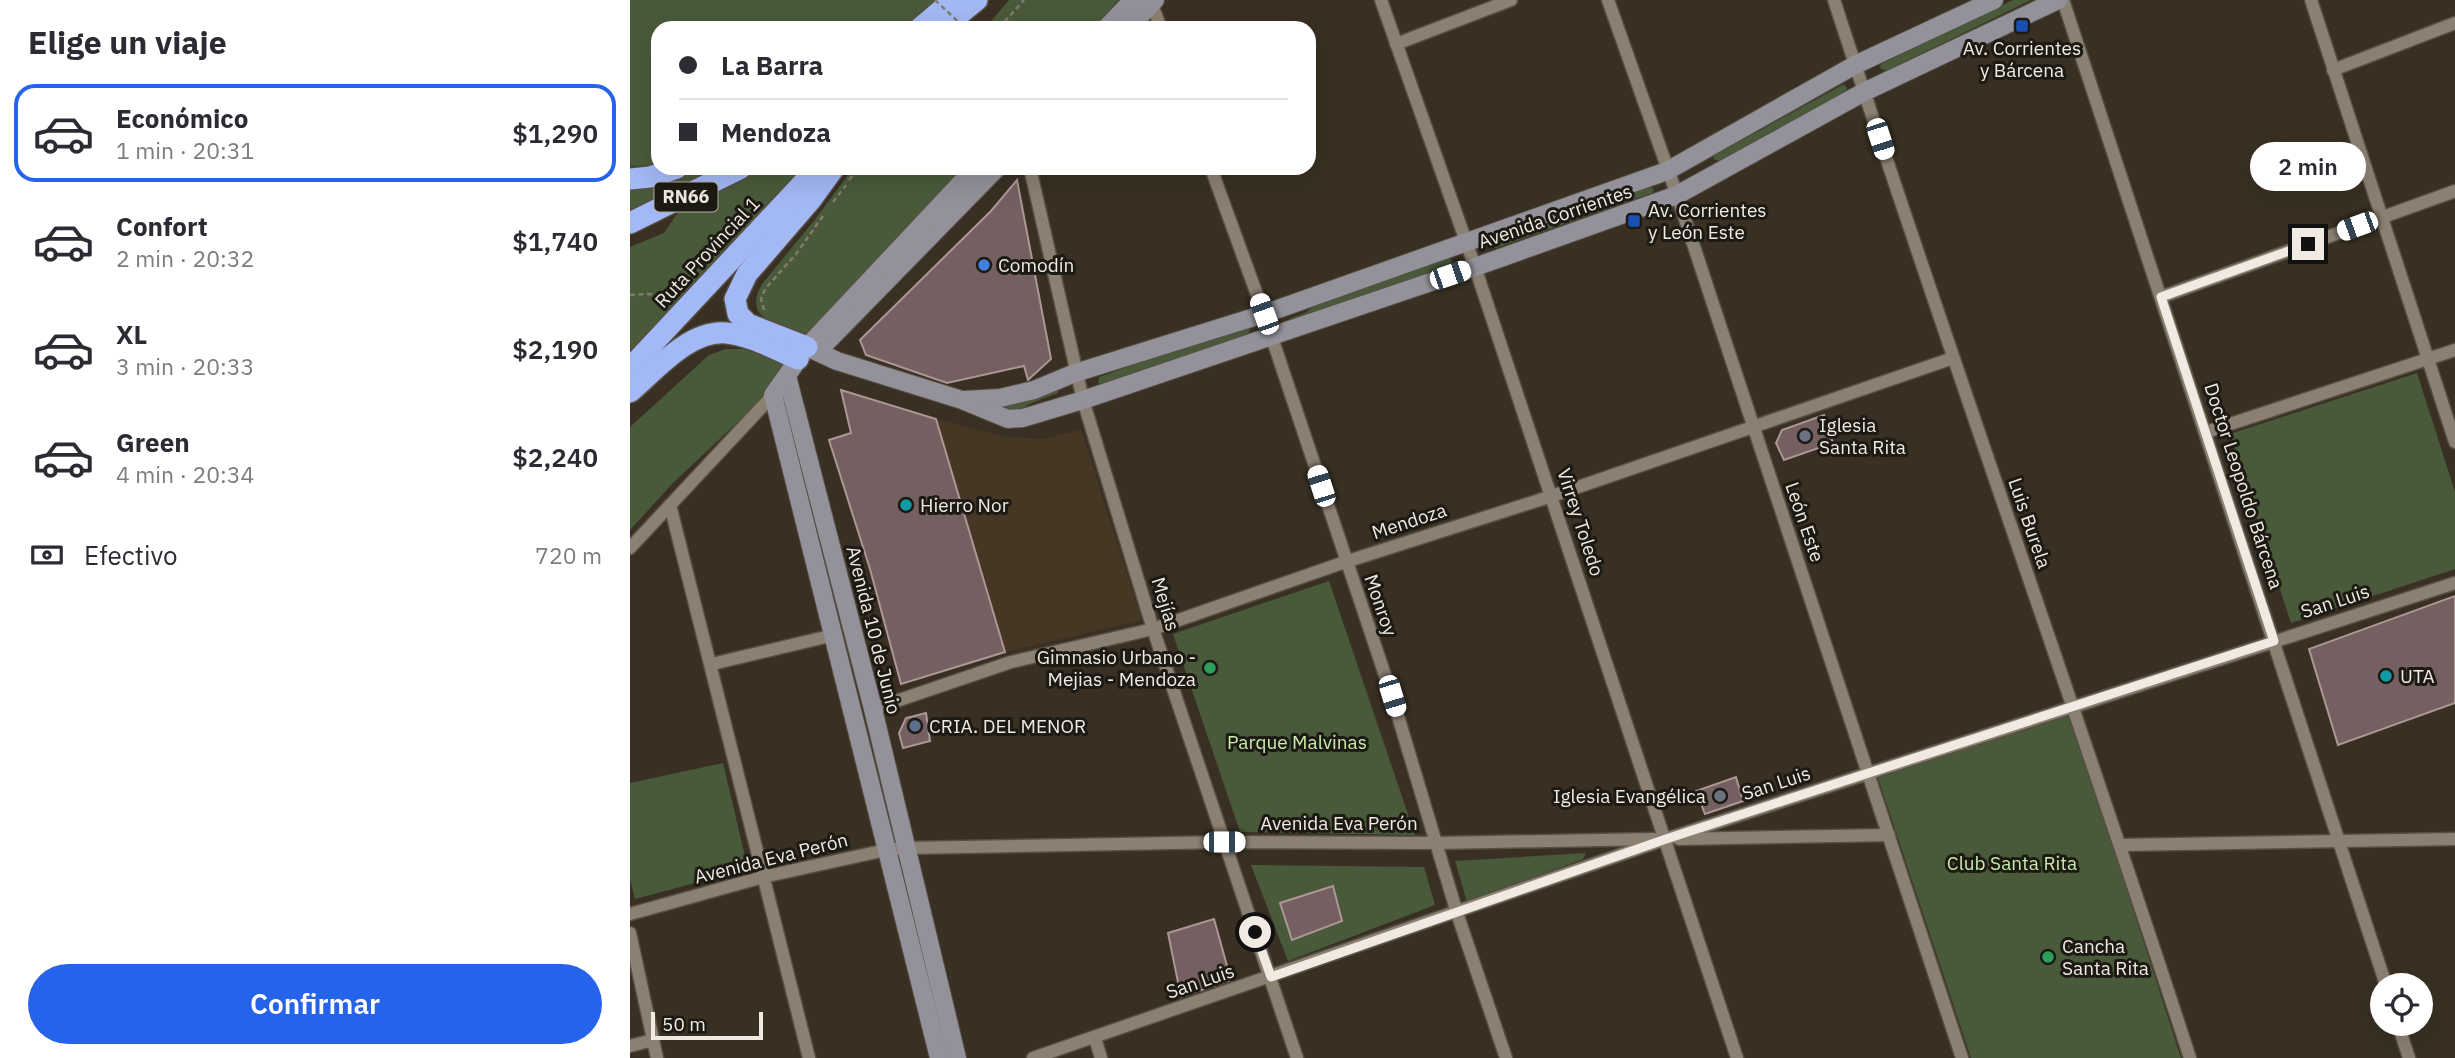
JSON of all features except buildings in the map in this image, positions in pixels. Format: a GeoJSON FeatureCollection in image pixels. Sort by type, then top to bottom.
{"type":"FeatureCollection","features":[{"type":"Feature","properties":{"kind":"highway"},"geometry":{"type":"LineString","coordinates":[[928,21],[953,0]]}},
{"type":"Feature","properties":{"kind":"highway"},"geometry":{"type":"LineString","coordinates":[[952,21],[978,0]]}},
{"type":"Feature","properties":{"kind":"highway"},"geometry":{"type":"LineString","coordinates":[[958,21],[978,0]]}},
{"type":"Feature","properties":{"kind":"highway"},"geometry":{"type":"LineString","coordinates":[[630,179],[656,175]]}},
{"type":"Feature","properties":{"kind":"highway","name":"RN66"},"geometry":{"type":"LineString","coordinates":[[630,223],[727,175]]}},
{"type":"Feature","properties":{"kind":"highway","name":"Ruta Provincial 1"},"geometry":{"type":"LineString","coordinates":[[630,368],[810,175]]}},
{"type":"Feature","properties":{"kind":"highway"},"geometry":{"type":"LineString","coordinates":[[804,359],[748,324],[738,314],[735,299],[747,274],[829,175]]}},
{"type":"Feature","properties":{"kind":"highway"},"geometry":{"type":"LineString","coordinates":[[630,392],[680,350],[699,338],[716,334],[725,333],[746,338],[804,359]]}},
{"type":"Feature","properties":{"kind":"street"},"geometry":{"type":"LineString","coordinates":[[1113,21],[1133,0]]}},
{"type":"Feature","properties":{"kind":"street","name":"Virrey Toledo"},"geometry":{"type":"LineString","coordinates":[[1381,0],[1475,267],[1737,1058]]}},
{"type":"Feature","properties":{"kind":"street"},"geometry":{"type":"LineString","coordinates":[[1396,44],[1511,0]]}},
{"type":"Feature","properties":{"kind":"street","name":"León Este"},"geometry":{"type":"LineString","coordinates":[[1608,0],[1677,195],[1962,1058]]}},
{"type":"Feature","properties":{"kind":"street","name":"Luis Burela"},"geometry":{"type":"LineString","coordinates":[[1834,0],[1953,358],[2121,845],[2190,1058]]}},
{"type":"Feature","properties":{"kind":"street","name":"Avenida Corrientes"},"geometry":{"type":"LineString","coordinates":[[962,400],[1000,398],[1034,390],[1075,373],[1264,314],[1667,171],[1856,65],[1994,0]]}},
{"type":"Feature","properties":{"kind":"street","name":"Avenida Corrientes"},"geometry":{"type":"LineString","coordinates":[[804,359],[837,361],[962,400],[1008,419],[1023,418],[1475,267],[1677,195],[1864,92],[2060,0]]}},
{"type":"Feature","properties":{"kind":"street","name":"Doctor Leopoldo Bárcena"},"geometry":{"type":"LineString","coordinates":[[2060,0],[2206,432],[2382,973]]}},
{"type":"Feature","properties":{"kind":"street"},"geometry":{"type":"LineString","coordinates":[[2311,0],[2455,442]]}},
{"type":"Feature","properties":{"kind":"street"},"geometry":{"type":"LineString","coordinates":[[1135,21],[1152,1]]}},
{"type":"Feature","properties":{"kind":"street"},"geometry":{"type":"LineString","coordinates":[[1152,1],[1159,21]]}},
{"type":"Feature","properties":{"kind":"street"},"geometry":{"type":"LineString","coordinates":[[2333,70],[2455,23]]}},
{"type":"Feature","properties":{"kind":"street"},"geometry":{"type":"LineString","coordinates":[[630,548],[773,395],[969,175]]}},
{"type":"Feature","properties":{"kind":"street"},"geometry":{"type":"LineString","coordinates":[[804,359],[990,175]]}},
{"type":"Feature","properties":{"kind":"street","name":"Mejías"},"geometry":{"type":"LineString","coordinates":[[1032,175],[1083,400],[1153,629],[1297,1058]]}},
{"type":"Feature","properties":{"kind":"street","name":"Monroy"},"geometry":{"type":"LineString","coordinates":[[1214,175],[1264,314],[1392,696],[1457,913],[1506,1058]]}},
{"type":"Feature","properties":{"kind":"street"},"geometry":{"type":"LineString","coordinates":[[2161,297],[2455,191]]}},
{"type":"Feature","properties":{"kind":"street"},"geometry":{"type":"LineString","coordinates":[[2206,432],[2455,350]]}},
{"type":"Feature","properties":{"kind":"street","name":"Mendoza"},"geometry":{"type":"LineString","coordinates":[[873,709],[1011,662],[1153,629],[1953,358]]}},
{"type":"Feature","properties":{"kind":"street","name":"Avenida 10 de Junio"},"geometry":{"type":"LineString","coordinates":[[804,359],[873,709],[957,1058]]}},
{"type":"Feature","properties":{"kind":"street","name":"Avenida 10 de Junio"},"geometry":{"type":"LineString","coordinates":[[773,395],[939,1058]]}},
{"type":"Feature","properties":{"kind":"street"},"geometry":{"type":"LineString","coordinates":[[670,505],[809,1058]]}},
{"type":"Feature","properties":{"kind":"street","name":"San Luis"},"geometry":{"type":"LineString","coordinates":[[1033,1058],[1666,839],[2455,583]]}},
{"type":"Feature","properties":{"kind":"street"},"geometry":{"type":"LineString","coordinates":[[712,664],[834,635]]}},
{"type":"Feature","properties":{"kind":"street","name":"Avenida Eva Perón"},"geometry":{"type":"LineString","coordinates":[[630,914],[763,877],[906,848],[1889,835]]}},
{"type":"Feature","properties":{"kind":"street"},"geometry":{"type":"LineString","coordinates":[[2121,845],[2455,839]]}},
{"type":"Feature","properties":{"kind":"street"},"geometry":{"type":"LineString","coordinates":[[630,933],[657,1058]]}},
{"type":"Feature","properties":{"kind":"street"},"geometry":{"type":"LineString","coordinates":[[2402,1036],[2409,1058]]}},
{"type":"Feature","properties":{"kind":"street"},"geometry":{"type":"LineString","coordinates":[[1095,1038],[1101,1058]]}},
{"type":"Feature","properties":{"kind":"street"},"geometry":{"type":"LineString","coordinates":[[630,1046],[653,1040]]}},
{"type":"Feature","properties":{"kind":"path"},"geometry":{"type":"LineString","coordinates":[[935,0],[958,21]]}},
{"type":"Feature","properties":{"kind":"path"},"geometry":{"type":"LineString","coordinates":[[1005,21],[1024,0]]}},
{"type":"Feature","properties":{"kind":"path"},"geometry":{"type":"LineString","coordinates":[[770,316],[764,310],[761,299],[765,289],[796,254],[854,175]]}},
{"type":"Feature","properties":{"kind":"shaded area"},"geometry":{"type":"Polygon","coordinates":[[[936,419],[1007,437],[1043,439],[1081,430],[1142,620],[1005,652],[936,419]]]}},
{"type":"Feature","properties":{"kind":"green space"},"geometry":{"type":"Polygon","coordinates":[[[630,0],[939,0],[914,21],[651,21],[651,165],[630,166],[630,0]]]}},
{"type":"Feature","properties":{"kind":"green space"},"geometry":{"type":"Polygon","coordinates":[[[1009,0],[1119,0],[1100,21],[991,21],[1009,0]]]}},
{"type":"Feature","properties":{"kind":"green space"},"geometry":{"type":"Polygon","coordinates":[[[2013,0],[2031,0],[1886,71],[1880,68],[1881,64],[2013,0]]]}},
{"type":"Feature","properties":{"kind":"green space"},"geometry":{"type":"Polygon","coordinates":[[[1844,84],[1846,92],[1719,161],[1713,159],[1715,155],[1844,84]]]}},
{"type":"Feature","properties":{"kind":"green space"},"geometry":{"type":"Polygon","coordinates":[[[686,175],[708,175],[630,213],[630,190],[686,175]]]}},
{"type":"Feature","properties":{"kind":"green space"},"geometry":{"type":"Polygon","coordinates":[[[748,175],[797,175],[630,354],[630,247],[664,233],[679,211],[748,175]]]}},
{"type":"Feature","properties":{"kind":"green space"},"geometry":{"type":"Polygon","coordinates":[[[848,175],[956,175],[819,323],[806,334],[802,334],[788,331],[766,319],[758,311],[756,300],[762,284],[848,175]]]}},
{"type":"Feature","properties":{"kind":"green space"},"geometry":{"type":"Polygon","coordinates":[[[1650,186],[1654,190],[1652,193],[1496,248],[1489,245],[1490,242],[1650,186]]]}},
{"type":"Feature","properties":{"kind":"green space"},"geometry":{"type":"Polygon","coordinates":[[[1448,258],[1453,261],[1449,266],[1293,320],[1289,319],[1307,312],[1314,305],[1448,258]]]}},
{"type":"Feature","properties":{"kind":"green space"},"geometry":{"type":"Polygon","coordinates":[[[1245,326],[1250,330],[1247,334],[1102,385],[1098,383],[1099,377],[1245,326]]]}},
{"type":"Feature","properties":{"kind":"green space"},"geometry":{"type":"Polygon","coordinates":[[[726,349],[743,349],[781,361],[784,367],[779,378],[742,418],[673,483],[630,530],[630,427],[709,355],[726,349]]]}},
{"type":"Feature","properties":{"kind":"green space"},"geometry":{"type":"Polygon","coordinates":[[[2417,373],[2455,492],[2455,569],[2291,623],[2230,434],[2417,373]]]}},
{"type":"Feature","properties":{"kind":"green space"},"geometry":{"type":"Polygon","coordinates":[[[1058,390],[1058,393],[1029,404],[1021,410],[1000,408],[1000,405],[1029,400],[1058,390]]]}},
{"type":"Feature","properties":{"kind":"green space","name":"Parque Malvinas"},"geometry":{"type":"Polygon","coordinates":[[[1329,581],[1415,835],[1240,832],[1173,634],[1329,581]]]}},
{"type":"Feature","properties":{"kind":"green space","name":"Club Santa Rita"},"geometry":{"type":"Polygon","coordinates":[[[2070,714],[2181,1058],[1971,1058],[1878,778],[2070,714]]]}},
{"type":"Feature","properties":{"kind":"green space"},"geometry":{"type":"Polygon","coordinates":[[[723,763],[748,869],[635,899],[630,879],[630,783],[723,763]]]}},
{"type":"Feature","properties":{"kind":"green space"},"geometry":{"type":"Polygon","coordinates":[[[1586,853],[1583,859],[1467,902],[1455,861],[1586,853]]]}},
{"type":"Feature","properties":{"kind":"green space"},"geometry":{"type":"Polygon","coordinates":[[[1251,865],[1424,867],[1435,905],[1288,961],[1251,865]]]}},
{"type":"Feature","properties":{"kind":"place","name":"Av. Corrientes y Bárcena"},"geometry":{"type":"Point","coordinates":[2022,26]}},
{"type":"Feature","properties":{"kind":"place","name":"Av. Corrientes y León Este"},"geometry":{"type":"Point","coordinates":[1634,221]}},
{"type":"Feature","properties":{"kind":"place","name":"Comodín"},"geometry":{"type":"Point","coordinates":[984,265]}},
{"type":"Feature","properties":{"kind":"place","name":"Iglesia Santa Rita"},"geometry":{"type":"Point","coordinates":[1805,436]}},
{"type":"Feature","properties":{"kind":"place","name":"Hierro Nor"},"geometry":{"type":"Point","coordinates":[906,505]}},
{"type":"Feature","properties":{"kind":"place","name":"Gimnasio Urbano - Mejias - Mendoza"},"geometry":{"type":"Point","coordinates":[1210,668]}},
{"type":"Feature","properties":{"kind":"place","name":"UTA"},"geometry":{"type":"Point","coordinates":[2386,676]}},
{"type":"Feature","properties":{"kind":"place","name":"CRIA. DEL MENOR"},"geometry":{"type":"Point","coordinates":[915,726]}},
{"type":"Feature","properties":{"kind":"place","name":"Iglesia Evangélica"},"geometry":{"type":"Point","coordinates":[1720,796]}},
{"type":"Feature","properties":{"kind":"place","name":"Cancha Santa Rita"},"geometry":{"type":"Point","coordinates":[2048,957]}},
{"type":"Feature","properties":{"kind":"route"},"geometry":{"type":"LineString","coordinates":[[1255,932],[1271,977],[1666,839],[2274,641],[2161,297],[2308,244]]}}]}
